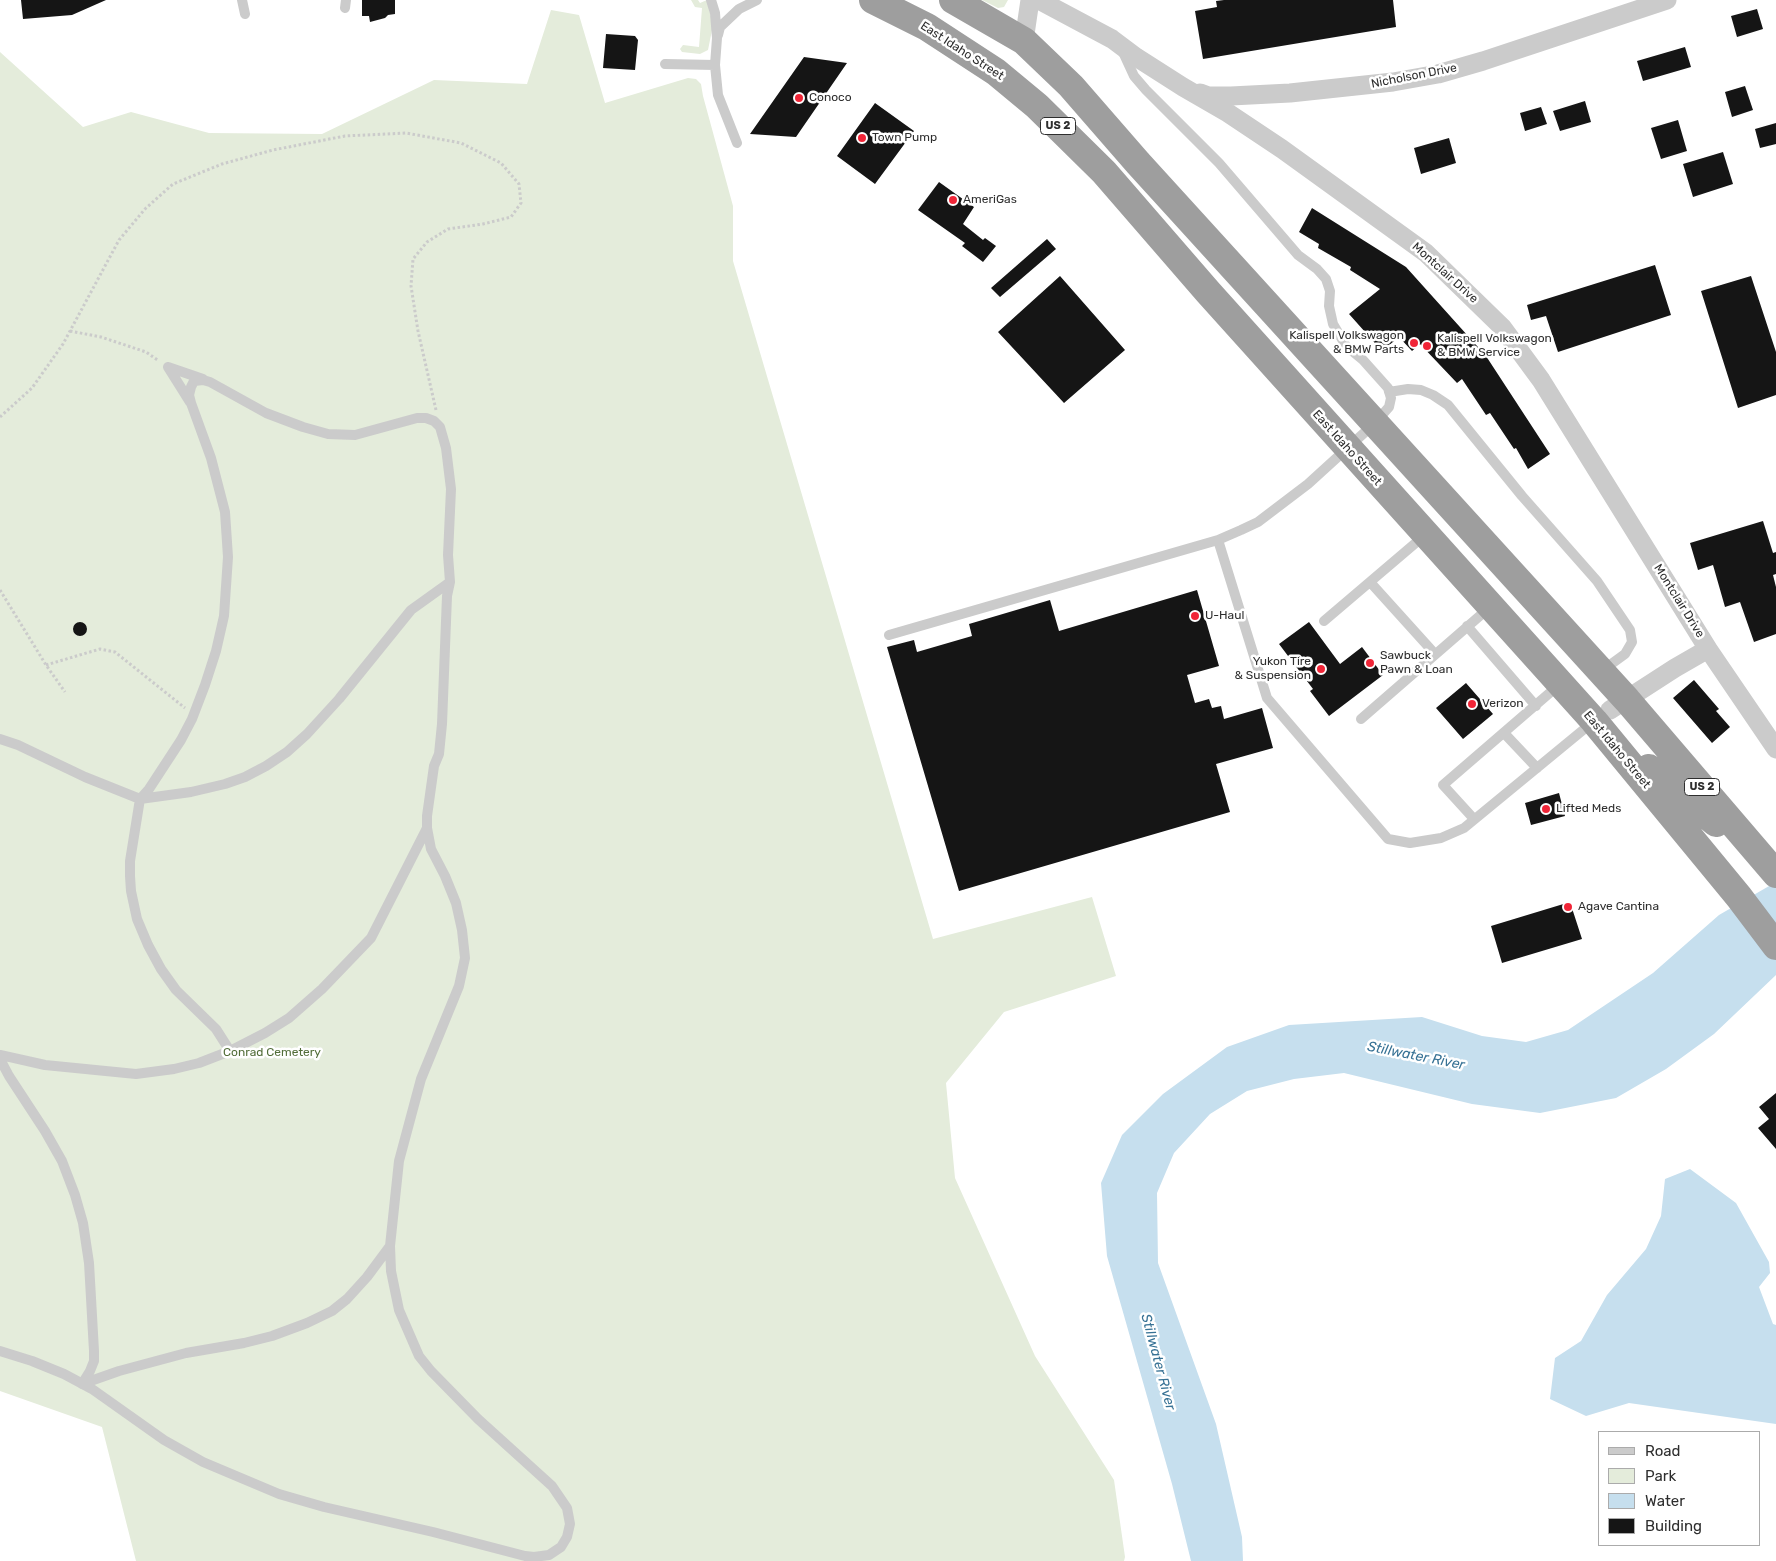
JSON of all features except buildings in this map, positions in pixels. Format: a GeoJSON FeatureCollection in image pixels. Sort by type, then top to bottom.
{"type":"FeatureCollection","features":[{"type":"Feature","properties":{"kind":"highway","name":"East Idaho Street"},"geometry":{"type":"LineString","coordinates":[[873,0],[926,27],[966,51],[996,72],[1051,119],[1104,172],[1208,292],[1561,684],[1611,710],[1750,844],[1776,874]]}},
{"type":"Feature","properties":{"kind":"highway","name":"East Idaho Street"},"geometry":{"type":"LineString","coordinates":[[953,0],[1024,42],[1071,86],[1138,163],[1601,672],[1611,710],[1738,897],[1776,946]]}},
{"type":"Feature","properties":{"kind":"highway"},"geometry":{"type":"LineString","coordinates":[[1348,448],[1382,469],[1504,591],[1550,615]]}},
{"type":"Feature","properties":{"kind":"highway"},"geometry":{"type":"LineString","coordinates":[[1611,710],[1613,728],[1643,764],[1712,820],[1750,844]]}},
{"type":"Feature","properties":{"kind":"street"},"geometry":{"type":"LineString","coordinates":[[1024,42],[1030,0]]}},
{"type":"Feature","properties":{"kind":"street","name":"Montclair Drive"},"geometry":{"type":"LineString","coordinates":[[1039,0],[1120,44],[1136,57],[1228,113],[1282,149],[1426,253],[1502,327],[1541,380],[1708,649],[1776,749]]}},
{"type":"Feature","properties":{"kind":"street","name":"Nicholson Drive"},"geometry":{"type":"LineString","coordinates":[[1183,87],[1208,96],[1290,93],[1383,83],[1438,74],[1667,0]]}},
{"type":"Feature","properties":{"kind":"street","name":"Montclair Drive"},"geometry":{"type":"LineString","coordinates":[[1611,710],[1708,649]]}},
{"type":"Feature","properties":{"kind":"lane"},"geometry":{"type":"LineString","coordinates":[[242,0],[245,14]]}},
{"type":"Feature","properties":{"kind":"lane"},"geometry":{"type":"LineString","coordinates":[[711,0],[716,13],[715,64],[718,95],[737,143]]}},
{"type":"Feature","properties":{"kind":"lane"},"geometry":{"type":"LineString","coordinates":[[717,38],[720,27],[739,9],[757,0]]}},
{"type":"Feature","properties":{"kind":"lane"},"geometry":{"type":"LineString","coordinates":[[889,635],[1218,540],[1258,522],[1285,503],[1348,448],[1389,407],[1391,398],[1389,392],[1377,374],[1346,346],[1333,324],[1328,306],[1330,291],[1326,278],[1298,255],[1219,163],[1146,90],[1134,76],[1123,57],[1120,44]]}},
{"type":"Feature","properties":{"kind":"lane"},"geometry":{"type":"LineString","coordinates":[[665,64],[715,64]]}},
{"type":"Feature","properties":{"kind":"lane"},"geometry":{"type":"LineString","coordinates":[[0,1351],[64,1374],[82,1384],[164,1440],[202,1462],[279,1494],[525,1556],[534,1557],[556,1552],[567,1537],[570,1524],[567,1508],[552,1486],[452,1394],[419,1356],[406,1328],[396,1299],[391,1271],[390,1246],[399,1161],[421,1079],[460,986],[465,958],[462,930],[456,903],[431,849],[427,828],[434,766],[439,754],[442,724],[447,596],[450,582],[448,547],[451,489],[446,448],[440,427],[434,421],[426,418],[417,418],[355,435],[328,434],[266,413],[210,382],[168,367]]}},
{"type":"Feature","properties":{"kind":"lane"},"geometry":{"type":"LineString","coordinates":[[168,367],[190,402],[221,490],[225,512],[228,558],[224,616],[208,676],[194,714],[181,740],[149,789],[140,799],[130,861],[131,891],[137,919],[161,969],[176,990],[216,1029],[230,1051]]}},
{"type":"Feature","properties":{"kind":"lane"},"geometry":{"type":"LineString","coordinates":[[190,402],[189,395],[194,381],[210,382]]}},
{"type":"Feature","properties":{"kind":"lane"},"geometry":{"type":"LineString","coordinates":[[1389,392],[1408,389],[1420,390],[1434,395],[1448,405],[1522,496],[1597,581],[1630,630],[1632,642],[1625,654],[1601,672]]}},
{"type":"Feature","properties":{"kind":"lane"},"geometry":{"type":"LineString","coordinates":[[1324,621],[1426,534]]}},
{"type":"Feature","properties":{"kind":"lane"},"geometry":{"type":"LineString","coordinates":[[1218,540],[1267,698],[1388,839],[1410,843],[1441,838],[1464,828],[1611,710]]}},
{"type":"Feature","properties":{"kind":"lane"},"geometry":{"type":"LineString","coordinates":[[0,739],[18,745],[85,777],[140,799],[191,792],[225,784],[245,777],[280,756],[307,734],[411,610],[450,582]]}},
{"type":"Feature","properties":{"kind":"lane"},"geometry":{"type":"LineString","coordinates":[[1370,582],[1435,654]]}},
{"type":"Feature","properties":{"kind":"lane"},"geometry":{"type":"LineString","coordinates":[[1360,719],[1491,606]]}},
{"type":"Feature","properties":{"kind":"lane"},"geometry":{"type":"LineString","coordinates":[[1467,626],[1536,706]]}},
{"type":"Feature","properties":{"kind":"lane"},"geometry":{"type":"LineString","coordinates":[[1474,820],[1443,785],[1561,684]]}},
{"type":"Feature","properties":{"kind":"lane"},"geometry":{"type":"LineString","coordinates":[[1504,733],[1537,768]]}},
{"type":"Feature","properties":{"kind":"lane"},"geometry":{"type":"LineString","coordinates":[[0,1056],[44,1065],[136,1074],[174,1069],[198,1063],[230,1051],[265,1034],[289,1018],[322,989],[371,938],[427,828]]}},
{"type":"Feature","properties":{"kind":"lane"},"geometry":{"type":"LineString","coordinates":[[0,1059],[8,1076],[45,1131],[62,1161],[75,1195],[83,1224],[89,1264],[94,1361],[82,1384]]}},
{"type":"Feature","properties":{"kind":"lane"},"geometry":{"type":"LineString","coordinates":[[82,1384],[119,1371],[186,1353],[272,1336],[307,1323],[332,1311],[347,1299],[367,1277],[390,1246]]}},
{"type":"Feature","properties":{"kind":"path"},"geometry":{"type":"LineString","coordinates":[[0,417],[32,388],[63,344],[120,240],[145,209],[173,184],[222,164],[273,150],[345,136],[406,133],[461,143],[501,163],[519,184],[520,203],[511,217],[483,224],[448,229],[427,242],[413,259],[411,286],[418,331],[440,427]]}},
{"type":"Feature","properties":{"kind":"path"},"geometry":{"type":"LineString","coordinates":[[70,331],[101,337],[146,352],[168,367]]}},
{"type":"Feature","properties":{"kind":"path"},"geometry":{"type":"LineString","coordinates":[[0,590],[46,665],[65,692]]}},
{"type":"Feature","properties":{"kind":"path"},"geometry":{"type":"LineString","coordinates":[[46,665],[100,649],[115,652],[194,714]]}},
{"type":"Feature","properties":{"kind":"green space"},"geometry":{"type":"Polygon","coordinates":[[[691,0],[698,0],[700,3],[707,0],[713,25],[708,50],[700,54],[682,52],[680,49],[683,45],[699,47],[702,8],[695,7],[691,0]]]}},
{"type":"Feature","properties":{"kind":"green space"},"geometry":{"type":"Polygon","coordinates":[[[982,0],[1008,0],[1004,7],[998,8],[982,0]]]}},
{"type":"Feature","properties":{"kind":"green space","name":"Conrad Cemetery"},"geometry":{"type":"Polygon","coordinates":[[[551,10],[579,15],[605,103],[688,78],[696,79],[701,84],[733,206],[733,261],[933,939],[1092,897],[1116,976],[1004,1012],[946,1083],[955,1178],[1035,1356],[1114,1480],[1124,1561],[136,1561],[102,1427],[0,1391],[0,52],[83,127],[131,112],[209,133],[322,134],[434,80],[527,84],[551,10]]]}},
{"type":"Feature","properties":{"kind":"water","name":"Stillwater River"},"geometry":{"type":"Polygon","coordinates":[[[1776,882],[1776,975],[1714,1034],[1666,1069],[1616,1098],[1540,1113],[1472,1104],[1344,1073],[1294,1079],[1247,1091],[1210,1114],[1174,1153],[1157,1193],[1158,1263],[1216,1424],[1242,1537],[1243,1561],[1191,1561],[1172,1484],[1107,1256],[1101,1183],[1122,1135],[1163,1094],[1227,1047],[1289,1025],[1422,1017],[1482,1036],[1526,1042],[1568,1030],[1653,973],[1719,915],[1776,882]]]}},
{"type":"Feature","properties":{"kind":"water"},"geometry":{"type":"Polygon","coordinates":[[[1690,1169],[1736,1203],[1769,1262],[1770,1273],[1759,1287],[1773,1324],[1776,1325],[1776,1424],[1629,1403],[1586,1416],[1550,1399],[1555,1358],[1581,1341],[1607,1295],[1646,1249],[1661,1216],[1665,1179],[1690,1169]]]}},
{"type":"Feature","properties":{"kind":"place","name":"Conoco"},"geometry":{"type":"Point","coordinates":[799,98]}},
{"type":"Feature","properties":{"kind":"place","name":"Town Pump"},"geometry":{"type":"Point","coordinates":[862,138]}},
{"type":"Feature","properties":{"kind":"place","name":"AmeriGas"},"geometry":{"type":"Point","coordinates":[953,200]}},
{"type":"Feature","properties":{"kind":"place","name":"Kalispell Volkswagon & BMW Parts"},"geometry":{"type":"Point","coordinates":[1414,343]}},
{"type":"Feature","properties":{"kind":"place","name":"Kalispell Volkswagon & BMW Service"},"geometry":{"type":"Point","coordinates":[1427,346]}},
{"type":"Feature","properties":{"kind":"place","name":"U-Haul"},"geometry":{"type":"Point","coordinates":[1195,616]}},
{"type":"Feature","properties":{"kind":"place","name":"Sawbuck Pawn & Loan"},"geometry":{"type":"Point","coordinates":[1370,663]}},
{"type":"Feature","properties":{"kind":"place","name":"Yukon Tire & Suspension"},"geometry":{"type":"Point","coordinates":[1321,669]}},
{"type":"Feature","properties":{"kind":"place","name":"Verizon"},"geometry":{"type":"Point","coordinates":[1472,704]}},
{"type":"Feature","properties":{"kind":"place","name":"Lifted Meds"},"geometry":{"type":"Point","coordinates":[1546,809]}},
{"type":"Feature","properties":{"kind":"place","name":"Agave Cantina"},"geometry":{"type":"Point","coordinates":[1568,907]}}]}
